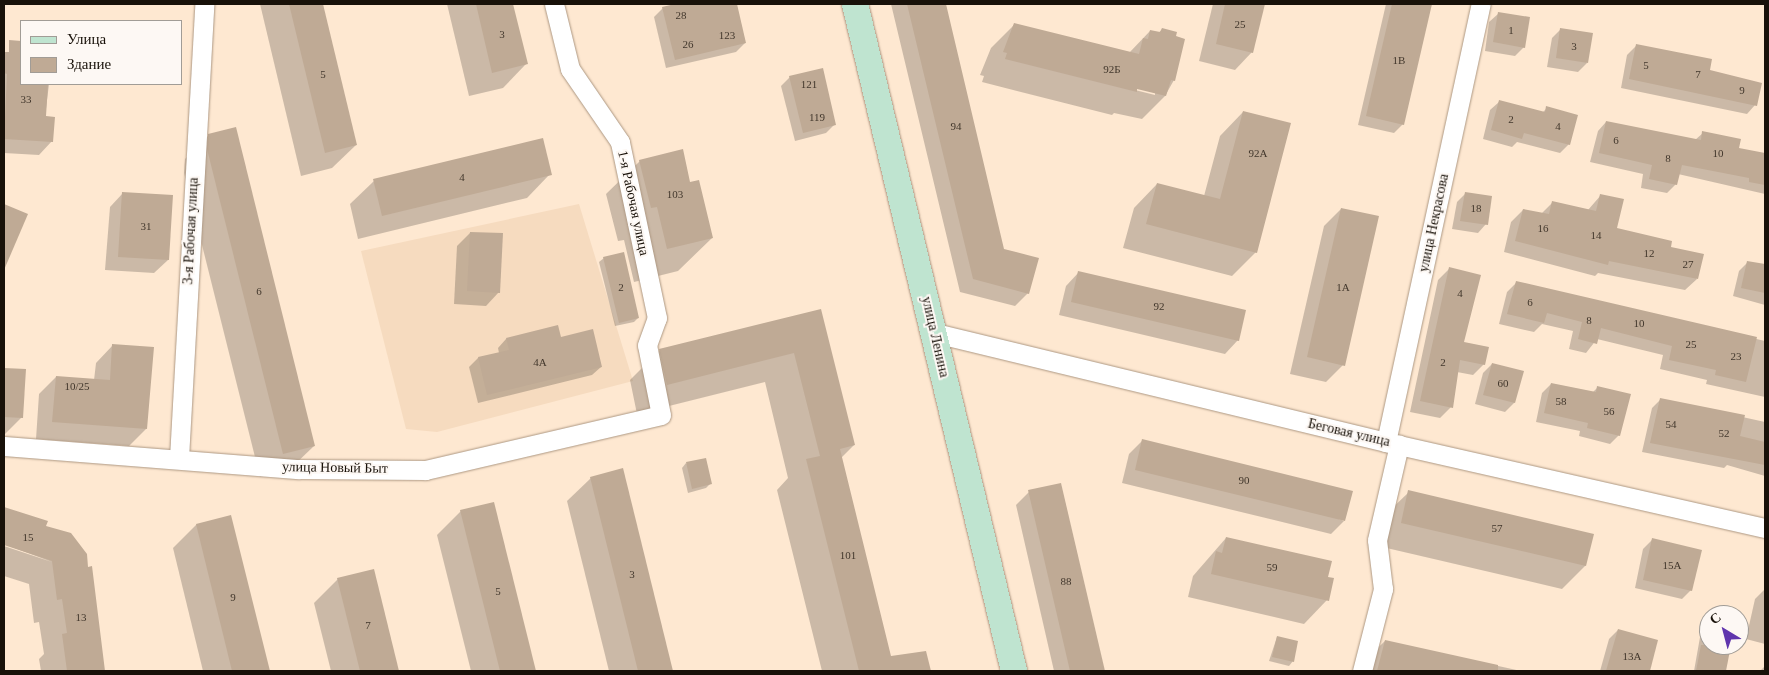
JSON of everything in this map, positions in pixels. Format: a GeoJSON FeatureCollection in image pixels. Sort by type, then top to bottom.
{"type":"FeatureCollection","features":[{"type":"Feature","properties":{"kind":"main road","name":"улица Ленина"},"geometry":{"type":"LineString","coordinates":[[855,4],[935,333],[1014,671]]}},
{"type":"Feature","properties":{"kind":"street","name":"3-я Рабочая улица"},"geometry":{"type":"LineString","coordinates":[[179,458],[204,4]]}},
{"type":"Feature","properties":{"kind":"street","name":"1-я Рабочая улица"},"geometry":{"type":"LineString","coordinates":[[554,4],[570,69],[620,142],[657,318],[647,345],[662,415]]}},
{"type":"Feature","properties":{"kind":"street","name":"улица Некрасова"},"geometry":{"type":"LineString","coordinates":[[1362,671],[1383,589],[1377,540],[1393,444],[1481,4]]}},
{"type":"Feature","properties":{"kind":"street","name":"Беговая улица"},"geometry":{"type":"LineString","coordinates":[[935,333],[1393,444],[1765,528]]}},
{"type":"Feature","properties":{"kind":"street","name":"улица Новый Быт"},"geometry":{"type":"LineString","coordinates":[[4,446],[179,458],[299,469],[425,470],[662,415]]}},
{"type":"Feature","properties":{"kind":"shaded area"},"geometry":{"type":"Polygon","coordinates":[[[579,204],[633,381],[437,432],[406,429],[361,251],[579,204]]]}},
{"type":"Feature","properties":{"kind":"building"},"geometry":{"type":"Polygon","coordinates":[[[289,4],[323,4],[357,145],[325,153],[289,4]]]}},
{"type":"Feature","properties":{"kind":"building"},"geometry":{"type":"Polygon","coordinates":[[[476,4],[513,4],[528,64],[492,73],[476,4]]]}},
{"type":"Feature","properties":{"kind":"building"},"geometry":{"type":"Polygon","coordinates":[[[675,4],[737,4],[746,43],[675,60],[662,7],[675,4]]]}},
{"type":"Feature","properties":{"kind":"building"},"geometry":{"type":"Polygon","coordinates":[[[907,4],[946,4],[1004,249],[1039,258],[1029,294],[973,279],[907,4]]]}},
{"type":"Feature","properties":{"kind":"building"},"geometry":{"type":"Polygon","coordinates":[[[1225,4],[1265,4],[1253,53],[1216,44],[1225,4]]]}},
{"type":"Feature","properties":{"kind":"building"},"geometry":{"type":"Polygon","coordinates":[[[1392,4],[1432,4],[1404,125],[1366,116],[1392,4]]]}},
{"type":"Feature","properties":{"kind":"building"},"geometry":{"type":"Polygon","coordinates":[[[1498,12],[1530,17],[1525,48],[1493,42],[1498,12]]]}},
{"type":"Feature","properties":{"kind":"building"},"geometry":{"type":"Polygon","coordinates":[[[1014,23],[1139,54],[1143,38],[1148,39],[1150,30],[1160,32],[1162,28],[1177,32],[1176,36],[1185,39],[1175,81],[1171,80],[1166,96],[1137,89],[1137,92],[1005,59],[1007,53],[1003,52],[1014,23]]]}},
{"type":"Feature","properties":{"kind":"building"},"geometry":{"type":"Polygon","coordinates":[[[1560,28],[1593,33],[1588,63],[1556,58],[1560,28]]]}},
{"type":"Feature","properties":{"kind":"building"},"geometry":{"type":"Polygon","coordinates":[[[9,40],[20,41],[20,85],[48,85],[46,116],[55,117],[53,142],[4,139],[7,74],[4,73],[4,52],[9,52],[9,40]]]}},
{"type":"Feature","properties":{"kind":"building"},"geometry":{"type":"Polygon","coordinates":[[[1636,44],[1712,59],[1710,70],[1762,83],[1757,106],[1629,79],[1636,44]]]}},
{"type":"Feature","properties":{"kind":"building"},"geometry":{"type":"Polygon","coordinates":[[[823,68],[836,125],[803,133],[789,76],[823,68]]]}},
{"type":"Feature","properties":{"kind":"building"},"geometry":{"type":"Polygon","coordinates":[[[1499,100],[1545,112],[1546,106],[1578,115],[1570,145],[1524,133],[1522,139],[1491,130],[1499,100]]]}},
{"type":"Feature","properties":{"kind":"building"},"geometry":{"type":"Polygon","coordinates":[[[1243,111],[1291,123],[1257,253],[1146,224],[1157,183],[1220,199],[1243,111]]]}},
{"type":"Feature","properties":{"kind":"building"},"geometry":{"type":"Polygon","coordinates":[[[1606,121],[1701,140],[1702,131],[1741,139],[1739,148],[1765,153],[1765,185],[1749,182],[1749,178],[1682,165],[1677,185],[1649,179],[1652,165],[1599,153],[1606,121]]]}},
{"type":"Feature","properties":{"kind":"building"},"geometry":{"type":"Polygon","coordinates":[[[236,127],[315,446],[283,454],[207,149],[208,134],[236,127]]]}},
{"type":"Feature","properties":{"kind":"building"},"geometry":{"type":"Polygon","coordinates":[[[543,138],[552,175],[382,216],[373,179],[543,138]]]}},
{"type":"Feature","properties":{"kind":"building"},"geometry":{"type":"Polygon","coordinates":[[[683,149],[690,182],[699,180],[713,238],[667,249],[657,207],[651,208],[639,160],[683,149]]]}},
{"type":"Feature","properties":{"kind":"building"},"geometry":{"type":"Polygon","coordinates":[[[122,192],[173,195],[169,260],[118,257],[122,192]]]}},
{"type":"Feature","properties":{"kind":"building"},"geometry":{"type":"Polygon","coordinates":[[[1465,192],[1492,196],[1488,225],[1460,221],[1465,192]]]}},
{"type":"Feature","properties":{"kind":"building"},"geometry":{"type":"Polygon","coordinates":[[[1600,194],[1624,199],[1617,228],[1672,241],[1671,247],[1704,254],[1698,279],[1609,261],[1608,265],[1515,241],[1523,209],[1549,214],[1552,201],[1596,211],[1600,194]]]}},
{"type":"Feature","properties":{"kind":"building"},"geometry":{"type":"Polygon","coordinates":[[[4,204],[28,214],[4,270],[4,204]]]}},
{"type":"Feature","properties":{"kind":"building"},"geometry":{"type":"Polygon","coordinates":[[[1341,208],[1379,216],[1345,366],[1307,357],[1341,208]]]}},
{"type":"Feature","properties":{"kind":"building"},"geometry":{"type":"Polygon","coordinates":[[[470,232],[503,233],[500,293],[467,291],[470,232]]]}},
{"type":"Feature","properties":{"kind":"building"},"geometry":{"type":"Polygon","coordinates":[[[624,252],[639,318],[619,323],[603,257],[624,252]]]}},
{"type":"Feature","properties":{"kind":"building"},"geometry":{"type":"Polygon","coordinates":[[[1747,261],[1765,264],[1765,293],[1741,288],[1747,261]]]}},
{"type":"Feature","properties":{"kind":"building"},"geometry":{"type":"Polygon","coordinates":[[[1449,267],[1481,275],[1464,342],[1489,347],[1485,365],[1460,360],[1453,408],[1420,401],[1449,267]]]}},
{"type":"Feature","properties":{"kind":"building"},"geometry":{"type":"Polygon","coordinates":[[[1078,271],[1246,310],[1239,341],[1071,302],[1078,271]]]}},
{"type":"Feature","properties":{"kind":"building"},"geometry":{"type":"Polygon","coordinates":[[[1516,281],[1757,337],[1746,382],[1715,375],[1716,370],[1669,360],[1672,346],[1601,328],[1597,344],[1578,339],[1582,322],[1547,313],[1544,323],[1507,314],[1516,281]]]}},
{"type":"Feature","properties":{"kind":"building"},"geometry":{"type":"Polygon","coordinates":[[[821,309],[855,445],[840,449],[891,656],[926,651],[931,671],[859,671],[806,459],[820,456],[794,353],[667,385],[659,349],[821,309]]]}},
{"type":"Feature","properties":{"kind":"building"},"geometry":{"type":"Polygon","coordinates":[[[558,325],[561,337],[593,329],[602,367],[487,395],[478,357],[509,350],[506,338],[558,325]]]}},
{"type":"Feature","properties":{"kind":"building"},"geometry":{"type":"Polygon","coordinates":[[[112,344],[154,347],[147,429],[52,422],[56,376],[110,380],[112,344]]]}},
{"type":"Feature","properties":{"kind":"building"},"geometry":{"type":"Polygon","coordinates":[[[1492,363],[1524,371],[1515,403],[1483,395],[1492,363]]]}},
{"type":"Feature","properties":{"kind":"building"},"geometry":{"type":"Polygon","coordinates":[[[4,368],[26,369],[23,418],[4,417],[4,368]]]}},
{"type":"Feature","properties":{"kind":"building"},"geometry":{"type":"Polygon","coordinates":[[[1551,383],[1596,392],[1597,386],[1631,394],[1620,436],[1587,428],[1588,423],[1544,413],[1551,383]]]}},
{"type":"Feature","properties":{"kind":"building"},"geometry":{"type":"Polygon","coordinates":[[[1660,398],[1745,415],[1740,436],[1765,442],[1765,465],[1650,443],[1660,398]]]}},
{"type":"Feature","properties":{"kind":"building"},"geometry":{"type":"Polygon","coordinates":[[[1142,439],[1353,491],[1345,521],[1135,470],[1142,439]]]}},
{"type":"Feature","properties":{"kind":"building"},"geometry":{"type":"Polygon","coordinates":[[[706,458],[712,484],[692,489],[686,462],[706,458]]]}},
{"type":"Feature","properties":{"kind":"building"},"geometry":{"type":"Polygon","coordinates":[[[623,468],[673,671],[638,671],[590,477],[623,468]]]}},
{"type":"Feature","properties":{"kind":"building"},"geometry":{"type":"Polygon","coordinates":[[[1061,483],[1105,671],[1070,671],[1028,490],[1061,483]]]}},
{"type":"Feature","properties":{"kind":"building"},"geometry":{"type":"Polygon","coordinates":[[[1408,490],[1594,534],[1586,566],[1401,523],[1408,490]]]}},
{"type":"Feature","properties":{"kind":"building"},"geometry":{"type":"Polygon","coordinates":[[[494,502],[536,671],[500,671],[460,510],[494,502]]]}},
{"type":"Feature","properties":{"kind":"building"},"geometry":{"type":"Polygon","coordinates":[[[4,507],[48,521],[46,526],[71,533],[87,554],[88,567],[92,566],[105,671],[67,671],[62,634],[67,633],[62,599],[57,600],[52,561],[4,545],[4,507]]]}},
{"type":"Feature","properties":{"kind":"building"},"geometry":{"type":"Polygon","coordinates":[[[231,515],[270,671],[232,671],[196,524],[231,515]]]}},
{"type":"Feature","properties":{"kind":"building"},"geometry":{"type":"Polygon","coordinates":[[[1226,537],[1332,561],[1328,577],[1334,578],[1329,601],[1211,574],[1216,551],[1222,553],[1226,537]]]}},
{"type":"Feature","properties":{"kind":"building"},"geometry":{"type":"Polygon","coordinates":[[[1652,538],[1702,550],[1692,591],[1643,580],[1652,538]]]}},
{"type":"Feature","properties":{"kind":"building"},"geometry":{"type":"Polygon","coordinates":[[[374,569],[399,671],[360,671],[337,578],[374,569]]]}},
{"type":"Feature","properties":{"kind":"building"},"geometry":{"type":"Polygon","coordinates":[[[1618,629],[1658,640],[1650,671],[1606,671],[1618,629]]]}},
{"type":"Feature","properties":{"kind":"building"},"geometry":{"type":"Polygon","coordinates":[[[1277,636],[1298,641],[1294,662],[1272,657],[1277,636]]]}},
{"type":"Feature","properties":{"kind":"building"},"geometry":{"type":"Polygon","coordinates":[[[1385,640],[1498,665],[1498,671],[1377,671],[1385,640]]]}},
{"type":"Feature","properties":{"kind":"building"},"geometry":{"type":"Polygon","coordinates":[[[1699,655],[1729,655],[1726,671],[1696,671],[1699,655]]]}}]}
